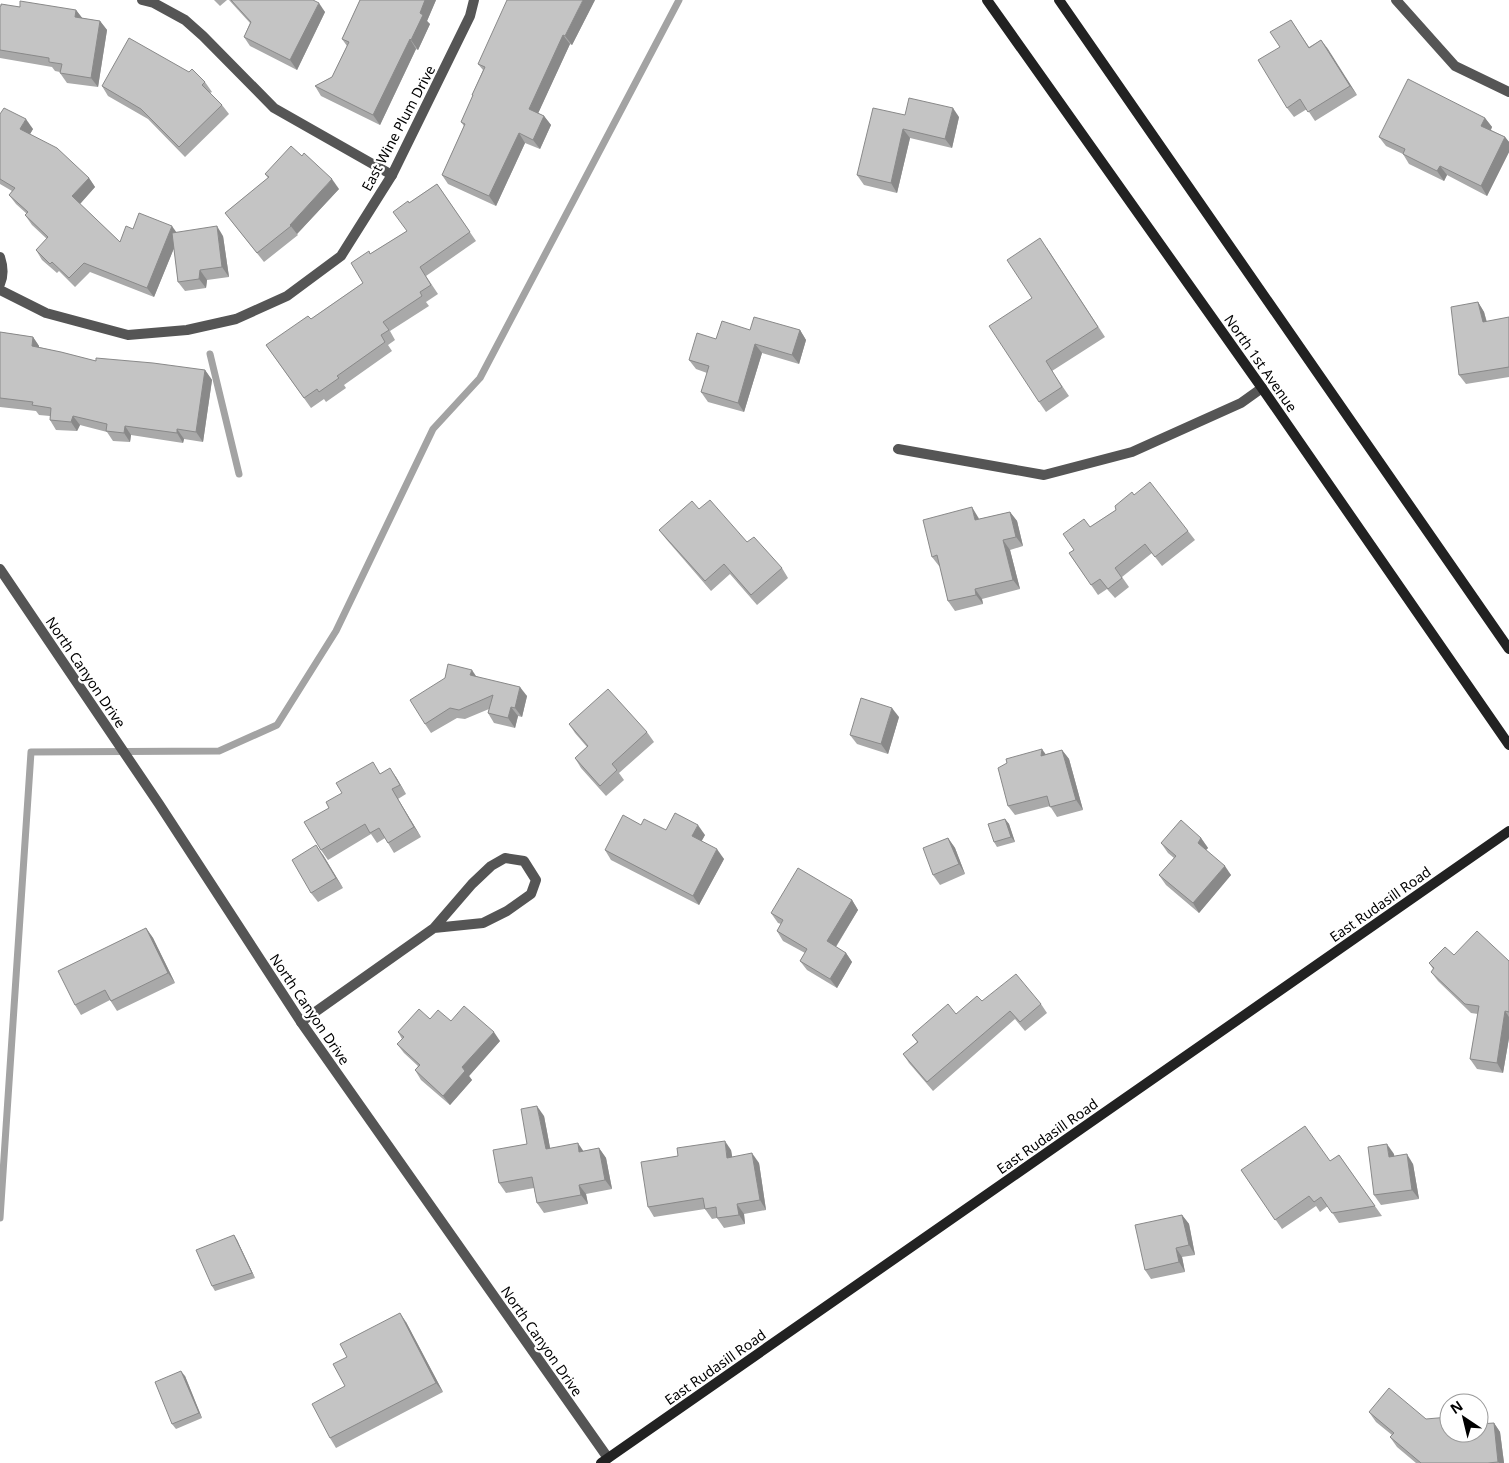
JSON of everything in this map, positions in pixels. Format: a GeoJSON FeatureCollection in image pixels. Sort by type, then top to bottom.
{"type":"FeatureCollection","features":[{"type":"Feature","properties":{"kind":"main road","name":"North 1st Avenue"},"geometry":{"type":"LineString","coordinates":[[987,0],[1262,388],[1509,745]]}},
{"type":"Feature","properties":{"kind":"main road"},"geometry":{"type":"LineString","coordinates":[[1059,0],[1509,649]]}},
{"type":"Feature","properties":{"kind":"main road","name":"East Rudasill Road"},"geometry":{"type":"LineString","coordinates":[[604,1461],[1509,831]]}},
{"type":"Feature","properties":{"kind":"street"},"geometry":{"type":"LineString","coordinates":[[142,0],[154,3],[185,20],[204,36],[274,108],[392,175]]}},
{"type":"Feature","properties":{"kind":"street","name":"East Wine Plum Drive"},"geometry":{"type":"LineString","coordinates":[[0,290],[46,313],[128,335],[187,330],[236,319],[287,296],[341,256],[392,175],[470,16],[474,0]]}},
{"type":"Feature","properties":{"kind":"street"},"geometry":{"type":"LineString","coordinates":[[1396,0],[1455,66],[1509,92]]}},
{"type":"Feature","properties":{"kind":"street"},"geometry":{"type":"LineString","coordinates":[[0,257],[3,268],[0,284]]}},
{"type":"Feature","properties":{"kind":"street"},"geometry":{"type":"LineString","coordinates":[[898,449],[1044,475],[1132,452],[1241,403],[1262,388]]}},
{"type":"Feature","properties":{"kind":"street","name":"North Canyon Drive"},"geometry":{"type":"LineString","coordinates":[[0,569],[159,804],[301,1022],[604,1461]]}},
{"type":"Feature","properties":{"kind":"street"},"geometry":{"type":"LineString","coordinates":[[301,1022],[434,928],[453,905],[491,866],[505,858],[524,862],[536,880],[531,894],[507,911],[482,924],[434,928]]}},
{"type":"Feature","properties":{"kind":"building"},"geometry":{"type":"Polygon","coordinates":[[[231,0],[313,0],[319,3],[290,60],[244,37],[251,22],[231,0]]]}},
{"type":"Feature","properties":{"kind":"building"},"geometry":{"type":"Polygon","coordinates":[[[360,0],[425,0],[420,13],[423,15],[373,115],[315,86],[332,77],[349,42],[342,39],[360,0]]]}},
{"type":"Feature","properties":{"kind":"building"},"geometry":{"type":"Polygon","coordinates":[[[507,0],[583,0],[565,36],[563,35],[529,109],[544,116],[533,140],[519,133],[489,196],[442,175],[465,124],[461,122],[485,67],[478,64],[507,0]]]}},
{"type":"Feature","properties":{"kind":"building"},"geometry":{"type":"Polygon","coordinates":[[[20,1],[76,10],[75,17],[100,21],[91,78],[60,73],[62,64],[49,62],[49,58],[0,50],[0,6],[1,4],[20,7],[20,1]]]}},
{"type":"Feature","properties":{"kind":"building"},"geometry":{"type":"Polygon","coordinates":[[[1291,20],[1309,48],[1321,40],[1350,86],[1308,112],[1300,99],[1287,108],[1258,60],[1280,47],[1270,32],[1291,20]]]}},
{"type":"Feature","properties":{"kind":"building"},"geometry":{"type":"Polygon","coordinates":[[[129,38],[189,72],[192,69],[205,82],[202,85],[222,105],[179,147],[141,109],[102,86],[129,38]]]}},
{"type":"Feature","properties":{"kind":"building"},"geometry":{"type":"Polygon","coordinates":[[[1408,79],[1485,118],[1481,126],[1505,137],[1481,186],[1440,166],[1437,171],[1403,154],[1405,149],[1379,137],[1408,79]]]}},
{"type":"Feature","properties":{"kind":"building"},"geometry":{"type":"Polygon","coordinates":[[[909,98],[953,108],[945,139],[903,129],[891,183],[857,175],[873,108],[905,115],[909,98]]]}},
{"type":"Feature","properties":{"kind":"building"},"geometry":{"type":"Polygon","coordinates":[[[4,108],[26,119],[20,129],[57,148],[89,178],[72,196],[120,242],[126,226],[133,229],[139,213],[172,226],[147,288],[84,263],[69,278],[52,262],[50,264],[36,250],[48,237],[25,215],[28,212],[9,195],[15,188],[0,179],[0,114],[4,108]]]}},
{"type":"Feature","properties":{"kind":"building"},"geometry":{"type":"Polygon","coordinates":[[[291,146],[302,156],[304,153],[332,179],[291,226],[257,253],[225,213],[269,177],[265,174],[291,146]]]}},
{"type":"Feature","properties":{"kind":"building"},"geometry":{"type":"Polygon","coordinates":[[[437,184],[470,232],[420,267],[431,285],[420,292],[422,296],[383,322],[389,330],[381,335],[385,342],[337,376],[339,378],[319,392],[317,389],[304,398],[266,345],[308,316],[311,319],[363,283],[351,263],[369,251],[370,254],[407,231],[393,212],[437,184]]]}},
{"type":"Feature","properties":{"kind":"building"},"geometry":{"type":"Polygon","coordinates":[[[217,226],[222,267],[200,270],[199,279],[178,282],[172,233],[217,226]]]}},
{"type":"Feature","properties":{"kind":"building"},"geometry":{"type":"Polygon","coordinates":[[[1040,238],[1098,327],[1046,361],[1062,387],[1039,402],[989,326],[1032,298],[1007,260],[1040,238]]]}},
{"type":"Feature","properties":{"kind":"building"},"geometry":{"type":"Polygon","coordinates":[[[1478,302],[1483,322],[1509,317],[1509,367],[1459,375],[1451,307],[1478,302]]]}},
{"type":"Feature","properties":{"kind":"building"},"geometry":{"type":"Polygon","coordinates":[[[754,317],[800,330],[792,355],[755,344],[738,403],[701,392],[709,366],[689,360],[697,333],[716,339],[722,321],[750,330],[754,317]]]}},
{"type":"Feature","properties":{"kind":"building"},"geometry":{"type":"Polygon","coordinates":[[[0,332],[33,337],[32,346],[96,361],[96,358],[205,370],[196,432],[177,429],[177,433],[125,426],[124,433],[106,431],[107,424],[73,416],[71,422],[50,420],[51,408],[32,405],[33,402],[0,398],[0,332]]]}},
{"type":"Feature","properties":{"kind":"building"},"geometry":{"type":"Polygon","coordinates":[[[1150,482],[1188,531],[1155,557],[1145,544],[1115,568],[1122,578],[1108,589],[1100,579],[1091,585],[1069,553],[1074,550],[1063,534],[1084,519],[1090,527],[1116,510],[1115,506],[1132,492],[1134,495],[1150,482]]]}},
{"type":"Feature","properties":{"kind":"building"},"geometry":{"type":"Polygon","coordinates":[[[710,500],[747,542],[754,537],[782,568],[751,595],[724,564],[705,581],[659,530],[692,501],[699,509],[710,500]]]}},
{"type":"Feature","properties":{"kind":"building"},"geometry":{"type":"Polygon","coordinates":[[[972,507],[975,520],[1010,512],[1016,537],[1003,540],[1013,580],[975,589],[976,595],[948,601],[937,555],[932,557],[923,520],[972,507]]]}},
{"type":"Feature","properties":{"kind":"building"},"geometry":{"type":"Polygon","coordinates":[[[448,664],[472,670],[470,675],[520,687],[515,708],[511,707],[508,718],[488,713],[493,695],[459,710],[450,708],[425,724],[410,700],[445,678],[448,664]]]}},
{"type":"Feature","properties":{"kind":"building"},"geometry":{"type":"Polygon","coordinates":[[[608,689],[647,732],[612,764],[617,770],[600,786],[575,758],[588,746],[569,724],[608,689]]]}},
{"type":"Feature","properties":{"kind":"building"},"geometry":{"type":"Polygon","coordinates":[[[861,698],[892,708],[881,744],[850,735],[861,698]]]}},
{"type":"Feature","properties":{"kind":"building"},"geometry":{"type":"Polygon","coordinates":[[[1042,749],[1041,756],[1062,750],[1076,800],[1050,807],[1047,796],[1008,806],[998,768],[1007,763],[1006,759],[1042,749]]]}},
{"type":"Feature","properties":{"kind":"building"},"geometry":{"type":"Polygon","coordinates":[[[373,762],[380,774],[390,768],[400,785],[392,789],[414,827],[388,843],[379,828],[370,833],[365,824],[321,850],[304,822],[329,808],[326,802],[342,793],[336,783],[373,762]]]}},
{"type":"Feature","properties":{"kind":"building"},"geometry":{"type":"Polygon","coordinates":[[[675,813],[698,825],[692,836],[717,849],[693,896],[605,850],[623,815],[641,825],[644,819],[666,830],[675,813]]]}},
{"type":"Feature","properties":{"kind":"building"},"geometry":{"type":"Polygon","coordinates":[[[1005,819],[1011,837],[994,842],[988,824],[1005,819]]]}},
{"type":"Feature","properties":{"kind":"building"},"geometry":{"type":"Polygon","coordinates":[[[1181,820],[1201,838],[1198,843],[1225,866],[1193,903],[1159,875],[1176,856],[1161,843],[1181,820]]]}},
{"type":"Feature","properties":{"kind":"building"},"geometry":{"type":"Polygon","coordinates":[[[948,838],[959,864],[933,875],[923,848],[948,838]]]}},
{"type":"Feature","properties":{"kind":"building"},"geometry":{"type":"Polygon","coordinates":[[[316,845],[336,878],[311,893],[292,860],[316,845]]]}},
{"type":"Feature","properties":{"kind":"building"},"geometry":{"type":"Polygon","coordinates":[[[798,868],[852,900],[827,941],[846,953],[830,979],[800,961],[807,949],[777,931],[783,920],[771,913],[798,868]]]}},
{"type":"Feature","properties":{"kind":"building"},"geometry":{"type":"Polygon","coordinates":[[[146,928],[168,973],[111,1001],[105,990],[75,1005],[58,971],[146,928]]]}},
{"type":"Feature","properties":{"kind":"building"},"geometry":{"type":"Polygon","coordinates":[[[1477,931],[1509,961],[1509,1012],[1505,1011],[1497,1063],[1470,1059],[1479,1006],[1465,1004],[1431,972],[1434,968],[1429,963],[1445,947],[1454,955],[1477,931]]]}},
{"type":"Feature","properties":{"kind":"building"},"geometry":{"type":"Polygon","coordinates":[[[1016,974],[1041,1004],[1020,1022],[1010,1011],[927,1082],[903,1054],[918,1042],[912,1035],[948,1004],[956,1014],[977,996],[982,1001],[1016,974]]]}},
{"type":"Feature","properties":{"kind":"building"},"geometry":{"type":"Polygon","coordinates":[[[464,1006],[494,1032],[462,1067],[465,1071],[443,1096],[415,1070],[420,1065],[397,1044],[404,1037],[398,1032],[419,1009],[430,1019],[438,1010],[451,1021],[464,1006]]]}},
{"type":"Feature","properties":{"kind":"building"},"geometry":{"type":"Polygon","coordinates":[[[537,1106],[546,1149],[578,1143],[579,1152],[599,1148],[605,1180],[579,1185],[581,1195],[537,1203],[532,1177],[499,1183],[493,1150],[527,1144],[521,1109],[537,1106]]]}},
{"type":"Feature","properties":{"kind":"building"},"geometry":{"type":"Polygon","coordinates":[[[1305,1126],[1330,1161],[1339,1155],[1375,1206],[1332,1213],[1321,1197],[1314,1202],[1309,1196],[1275,1220],[1241,1170],[1305,1126]]]}},
{"type":"Feature","properties":{"kind":"building"},"geometry":{"type":"Polygon","coordinates":[[[725,1141],[727,1158],[752,1153],[760,1200],[737,1204],[739,1215],[717,1218],[716,1207],[705,1209],[703,1198],[648,1207],[641,1162],[678,1156],[677,1148],[725,1141]]]}},
{"type":"Feature","properties":{"kind":"building"},"geometry":{"type":"Polygon","coordinates":[[[1387,1144],[1389,1157],[1407,1154],[1412,1190],[1374,1195],[1368,1147],[1387,1144]]]}},
{"type":"Feature","properties":{"kind":"building"},"geometry":{"type":"Polygon","coordinates":[[[1182,1215],[1189,1245],[1176,1248],[1179,1262],[1145,1270],[1135,1225],[1182,1215]]]}},
{"type":"Feature","properties":{"kind":"building"},"geometry":{"type":"Polygon","coordinates":[[[234,1235],[252,1273],[212,1286],[196,1250],[234,1235]]]}},
{"type":"Feature","properties":{"kind":"building"},"geometry":{"type":"Polygon","coordinates":[[[400,1313],[436,1383],[330,1438],[312,1404],[345,1386],[333,1364],[347,1357],[340,1344],[400,1313]]]}},
{"type":"Feature","properties":{"kind":"building"},"geometry":{"type":"Polygon","coordinates":[[[181,1371],[199,1413],[172,1424],[155,1382],[181,1371]]]}},
{"type":"Feature","properties":{"kind":"building"},"geometry":{"type":"Polygon","coordinates":[[[1389,1388],[1426,1419],[1439,1418],[1439,1443],[1489,1443],[1489,1423],[1494,1423],[1498,1462],[1421,1463],[1390,1437],[1394,1433],[1369,1412],[1389,1388]]]}},
{"type":"Feature","properties":{"kind":"waterway"},"geometry":{"type":"LineString","coordinates":[[0,1218],[31,752],[219,751],[277,725],[336,631],[433,429],[480,378],[679,0]]}},
{"type":"Feature","properties":{"kind":"waterway"},"geometry":{"type":"LineString","coordinates":[[210,354],[239,474]]}}]}
